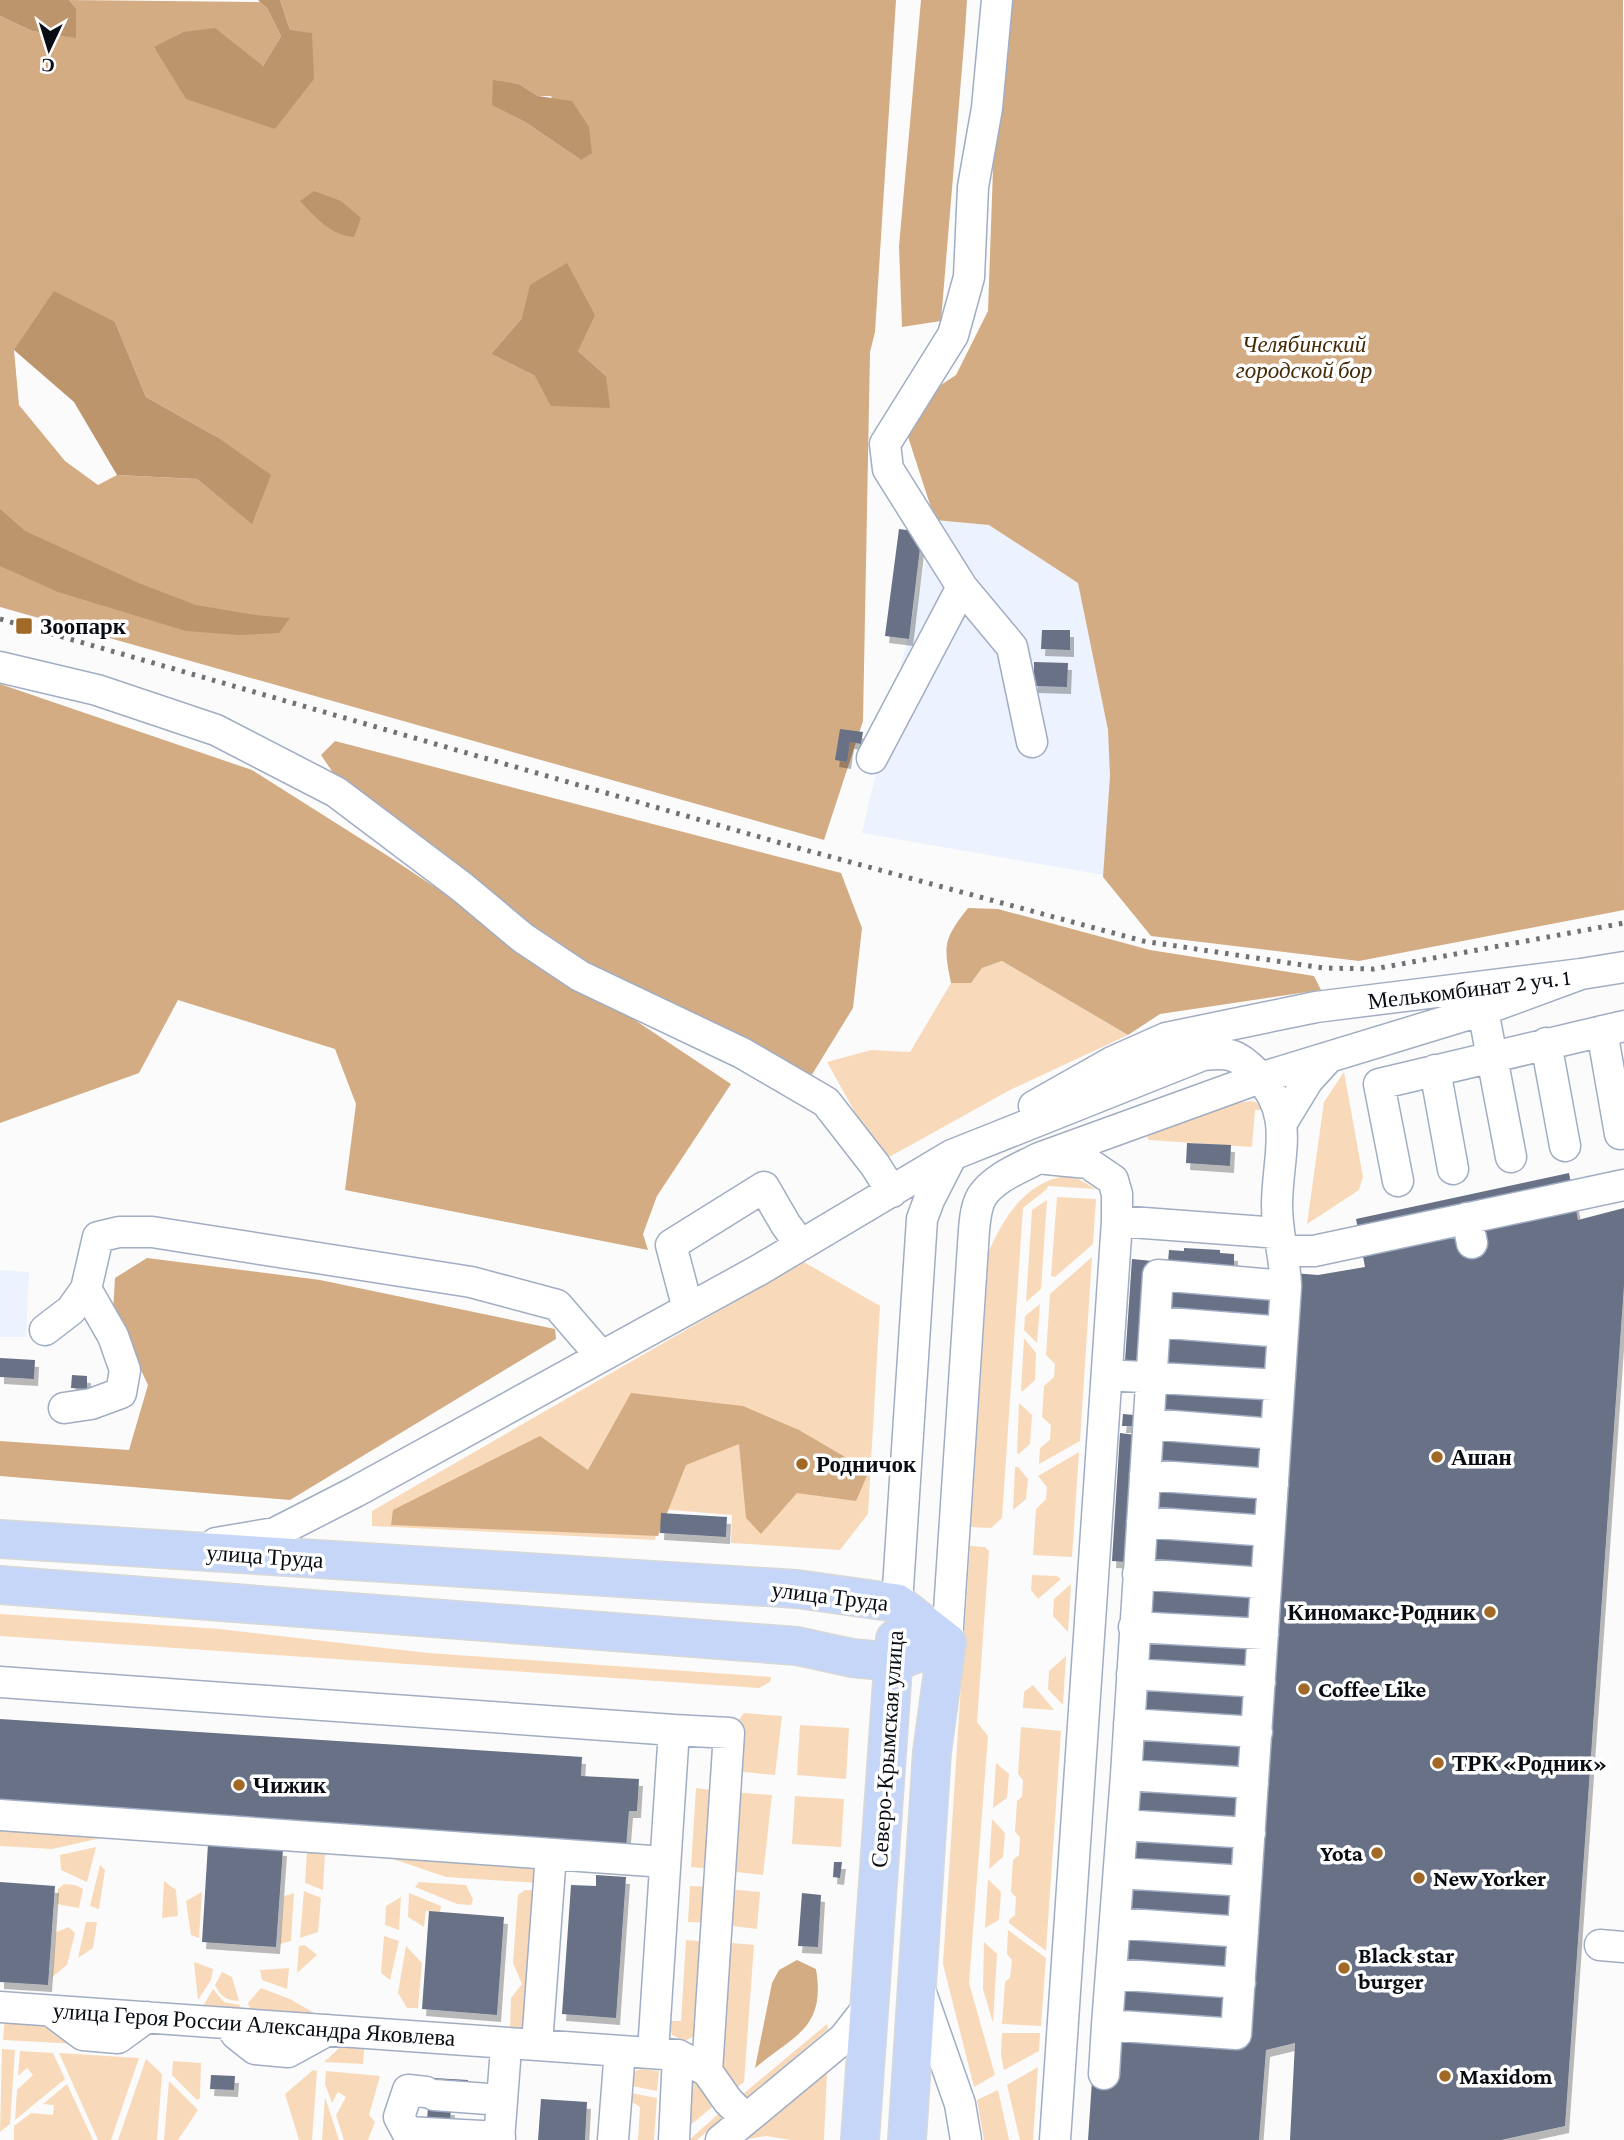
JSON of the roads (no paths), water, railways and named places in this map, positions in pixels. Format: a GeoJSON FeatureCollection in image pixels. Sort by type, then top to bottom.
{"type":"FeatureCollection","features":[{"type":"Feature","properties":{"kind":"main road","name":"улица Труда"},"geometry":{"type":"LineString","coordinates":[[0,1539],[797,1589],[897,1603],[947,1642]]}},
{"type":"Feature","properties":{"kind":"main road"},"geometry":{"type":"LineString","coordinates":[[0,1585],[797,1646],[852,1658],[894,1662],[947,1642]]}},
{"type":"Feature","properties":{"kind":"main road","name":"Северо-Крымская улица"},"geometry":{"type":"LineString","coordinates":[[860,2140],[897,1603]]}},
{"type":"Feature","properties":{"kind":"main road","name":"Северо-Крымская улица"},"geometry":{"type":"LineString","coordinates":[[907,2140],[932,1752],[947,1642]]}},
{"type":"Feature","properties":{"kind":"street"},"geometry":{"type":"LineString","coordinates":[[997,0],[987,108],[973,187],[969,277],[953,335],[885,444],[888,469],[962,587],[1012,648],[1032,742]]}},
{"type":"Feature","properties":{"kind":"street"},"geometry":{"type":"LineString","coordinates":[[872,758],[962,587]]}},
{"type":"Feature","properties":{"kind":"street"},"geometry":{"type":"LineString","coordinates":[[0,667],[97,690],[216,730],[336,792],[462,887],[523,938],[580,976],[741,1053],[826,1102],[875,1164],[892,1192]]}},
{"type":"Feature","properties":{"kind":"street"},"geometry":{"type":"LineString","coordinates":[[1581,974],[1624,967]]}},
{"type":"Feature","properties":{"kind":"street","name":"Мелькомбинат 2 уч. 1"},"geometry":{"type":"LineString","coordinates":[[1004,1176],[1039,1158],[1260,1078],[1483,1010],[1581,974]]}},
{"type":"Feature","properties":{"kind":"street","name":"Мелькомбинат 2 уч. 1"},"geometry":{"type":"LineString","coordinates":[[952,1154],[1112,1062],[1167,1038],[1316,1007],[1581,974]]}},
{"type":"Feature","properties":{"kind":"street"},"geometry":{"type":"LineString","coordinates":[[1483,1010],[1511,1157]]}},
{"type":"Feature","properties":{"kind":"street"},"geometry":{"type":"LineString","coordinates":[[1398,1181],[1379,1084],[1613,1029],[1620,1134]]}},
{"type":"Feature","properties":{"kind":"street"},"geometry":{"type":"LineString","coordinates":[[1546,1043],[1565,1146]]}},
{"type":"Feature","properties":{"kind":"street"},"geometry":{"type":"LineString","coordinates":[[174,1551],[275,1533],[355,1492],[688,1309],[892,1192],[952,1154],[1203,1055],[1226,1053],[1243,1060],[1275,1098],[1283,1121],[1277,1203],[1286,1286],[1236,2034],[1088,2023]]}},
{"type":"Feature","properties":{"kind":"street"},"geometry":{"type":"LineString","coordinates":[[1283,1121],[1308,1080],[1329,1057]]}},
{"type":"Feature","properties":{"kind":"street"},"geometry":{"type":"LineString","coordinates":[[1436,1070],[1453,1169]]}},
{"type":"Feature","properties":{"kind":"street","name":"Северо-Крымская улица"},"geometry":{"type":"LineString","coordinates":[[897,1603],[922,1219],[952,1154]]}},
{"type":"Feature","properties":{"kind":"street"},"geometry":{"type":"LineString","coordinates":[[1039,1158],[1088,1163],[1113,1180],[1117,1194],[1107,1375],[1109,1613],[1104,1767],[1088,2023],[1104,2074]]}},
{"type":"Feature","properties":{"kind":"street","name":"Северо-Крымская улица"},"geometry":{"type":"LineString","coordinates":[[947,1642],[974,1230],[982,1196],[1004,1176]]}},
{"type":"Feature","properties":{"kind":"street"},"geometry":{"type":"LineString","coordinates":[[1117,1221],[1281,1242],[1314,1251],[1469,1230],[1624,1185]]}},
{"type":"Feature","properties":{"kind":"street"},"geometry":{"type":"LineString","coordinates":[[688,1309],[671,1245],[764,1187],[801,1245]]}},
{"type":"Feature","properties":{"kind":"street"},"geometry":{"type":"LineString","coordinates":[[45,1330],[71,1310],[86,1289],[98,1237],[152,1232],[471,1282],[557,1305],[601,1356]]}},
{"type":"Feature","properties":{"kind":"street"},"geometry":{"type":"LineString","coordinates":[[1109,1613],[1138,1574],[1158,1275],[1286,1286]]}},
{"type":"Feature","properties":{"kind":"street"},"geometry":{"type":"LineString","coordinates":[[64,1408],[90,1404],[121,1393],[125,1370],[113,1336],[86,1289]]}},
{"type":"Feature","properties":{"kind":"street"},"geometry":{"type":"LineString","coordinates":[[1156,1322],[1283,1332]]}},
{"type":"Feature","properties":{"kind":"street"},"geometry":{"type":"LineString","coordinates":[[1107,1375],[1279,1385]]}},
{"type":"Feature","properties":{"kind":"street"},"geometry":{"type":"LineString","coordinates":[[1149,1424],[1276,1434]]}},
{"type":"Feature","properties":{"kind":"street"},"geometry":{"type":"LineString","coordinates":[[1145,1475],[1273,1484]]}},
{"type":"Feature","properties":{"kind":"street"},"geometry":{"type":"LineString","coordinates":[[1142,1522],[1269,1531]]}},
{"type":"Feature","properties":{"kind":"street"},"geometry":{"type":"LineString","coordinates":[[1138,1574],[1265,1583]]}},
{"type":"Feature","properties":{"kind":"street"},"geometry":{"type":"LineString","coordinates":[[1109,1613],[1263,1634]]}},
{"type":"Feature","properties":{"kind":"street"},"geometry":{"type":"LineString","coordinates":[[1055,2140],[1088,2023],[1111,1975],[1122,1825],[1104,1767],[1129,1724],[1132,1674],[1109,1613]]}},
{"type":"Feature","properties":{"kind":"street"},"geometry":{"type":"LineString","coordinates":[[1132,1674],[1260,1682]]}},
{"type":"Feature","properties":{"kind":"street"},"geometry":{"type":"LineString","coordinates":[[0,1682],[729,1733],[707,2071]]}},
{"type":"Feature","properties":{"kind":"street"},"geometry":{"type":"LineString","coordinates":[[1129,1724],[1257,1732]]}},
{"type":"Feature","properties":{"kind":"street"},"geometry":{"type":"LineString","coordinates":[[674,1730],[665,1862],[665,2053],[674,2140]]}},
{"type":"Feature","properties":{"kind":"street"},"geometry":{"type":"LineString","coordinates":[[1104,1767],[1253,1783]]}},
{"type":"Feature","properties":{"kind":"street"},"geometry":{"type":"LineString","coordinates":[[0,1815],[665,1862]]}},
{"type":"Feature","properties":{"kind":"street"},"geometry":{"type":"LineString","coordinates":[[1122,1825],[1250,1833]]}},
{"type":"Feature","properties":{"kind":"street"},"geometry":{"type":"LineString","coordinates":[[502,2100],[408,2090],[399,2118],[407,2132],[500,2139],[502,2100],[516,2049],[551,1854]]}},
{"type":"Feature","properties":{"kind":"street"},"geometry":{"type":"LineString","coordinates":[[1119,1873],[1246,1881]]}},
{"type":"Feature","properties":{"kind":"street"},"geometry":{"type":"LineString","coordinates":[[1115,1923],[1243,1932]]}},
{"type":"Feature","properties":{"kind":"street"},"geometry":{"type":"LineString","coordinates":[[1111,1975],[1240,1983]]}},
{"type":"Feature","properties":{"kind":"street"},"geometry":{"type":"LineString","coordinates":[[918,1983],[960,2104],[966,2140]]}},
{"type":"Feature","properties":{"kind":"street"},"geometry":{"type":"LineString","coordinates":[[721,2140],[844,2038],[869,2006]]}},
{"type":"Feature","properties":{"kind":"street","name":"улица Героя России Александра Яковлева"},"geometry":{"type":"LineString","coordinates":[[0,2007],[328,2030],[516,2049]]}},
{"type":"Feature","properties":{"kind":"street"},"geometry":{"type":"LineString","coordinates":[[372,2053],[516,2049],[619,2057],[665,2053],[707,2071],[728,2101],[746,2119]]}},
{"type":"Feature","properties":{"kind":"street"},"geometry":{"type":"LineString","coordinates":[[613,2140],[619,2057]]}},
{"type":"Feature","properties":{"kind":"railway"},"geometry":{"type":"LineString","coordinates":[[0,619],[798,848],[1143,941],[1323,968],[1374,969],[1624,923]]}},
{"type":"Feature","properties":{"kind":"place","name":"Зоопарк"},"geometry":{"type":"Point","coordinates":[24,626]}},
{"type":"Feature","properties":{"kind":"place","name":"Ашан"},"geometry":{"type":"Point","coordinates":[1437,1457]}},
{"type":"Feature","properties":{"kind":"place","name":"Родничок"},"geometry":{"type":"Point","coordinates":[802,1464]}},
{"type":"Feature","properties":{"kind":"place","name":"Киномакс-Родник"},"geometry":{"type":"Point","coordinates":[1490,1612]}},
{"type":"Feature","properties":{"kind":"place","name":"Coffee Like"},"geometry":{"type":"Point","coordinates":[1304,1689]}},
{"type":"Feature","properties":{"kind":"place","name":"ТРК «Родник»"},"geometry":{"type":"Point","coordinates":[1438,1763]}},
{"type":"Feature","properties":{"kind":"place","name":"Чижик"},"geometry":{"type":"Point","coordinates":[239,1785]}},
{"type":"Feature","properties":{"kind":"place","name":"Yota"},"geometry":{"type":"Point","coordinates":[1377,1853]}},
{"type":"Feature","properties":{"kind":"place","name":"New Yorker"},"geometry":{"type":"Point","coordinates":[1419,1878]}},
{"type":"Feature","properties":{"kind":"place","name":"Black star burger"},"geometry":{"type":"Point","coordinates":[1344,1968]}},
{"type":"Feature","properties":{"kind":"place","name":"Maxidom"},"geometry":{"type":"Point","coordinates":[1445,2076]}},
{"type":"Feature","properties":{"kind":"park label","name":"Челябинский городской бор"},"geometry":{"type":"Point","coordinates":[1304,357]}}]}
